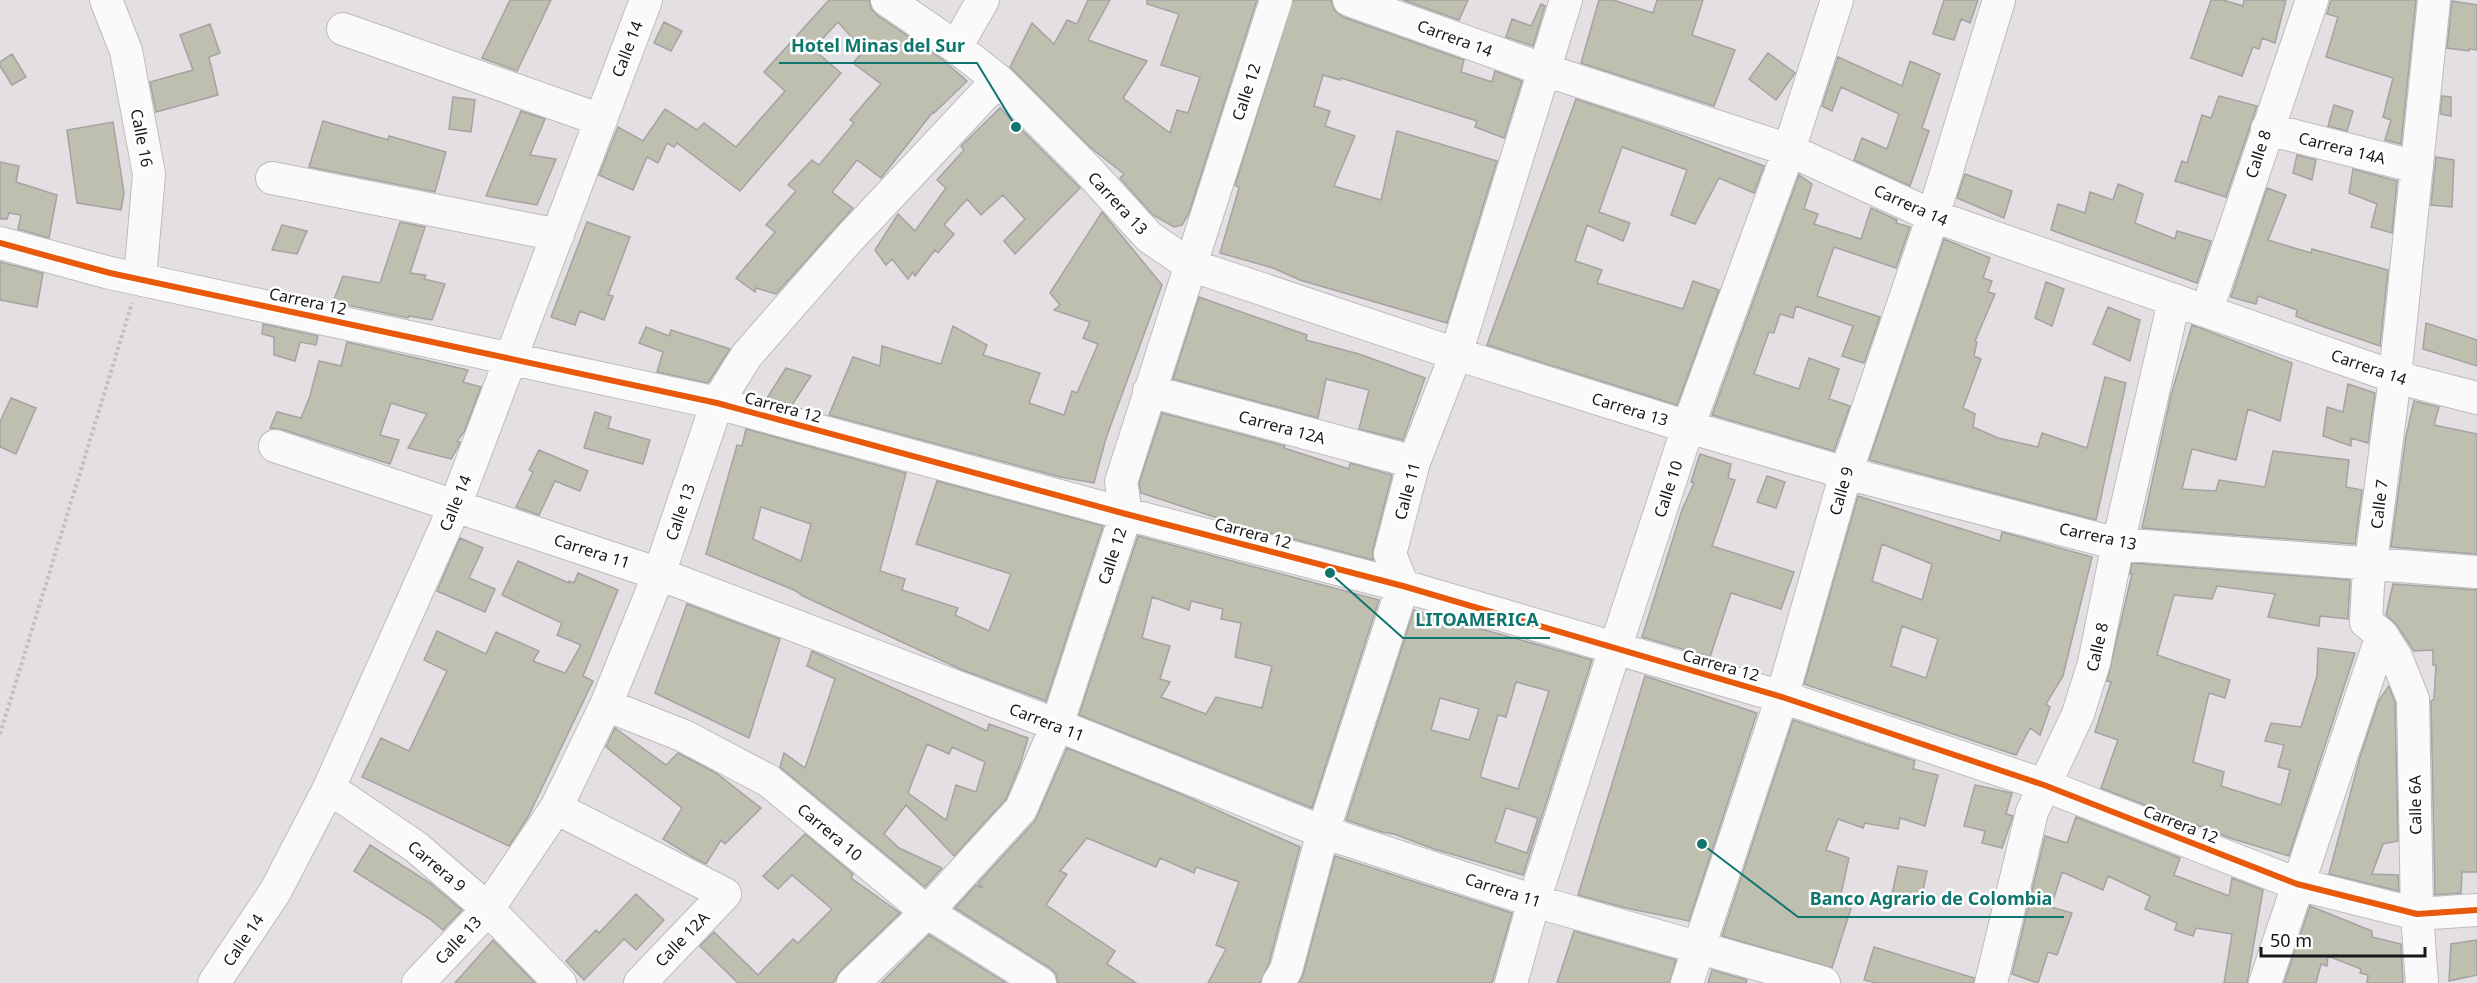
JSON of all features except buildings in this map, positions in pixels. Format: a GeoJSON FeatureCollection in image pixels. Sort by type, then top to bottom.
{"type":"FeatureCollection","features":[{"type":"Feature","properties":{"kind":"street","name":"Calle 16"},"geometry":{"type":"LineString","coordinates":[[106,0],[126,51],[149,174],[140,279]]}},
{"type":"Feature","properties":{"kind":"street","name":"Calle 14"},"geometry":{"type":"LineString","coordinates":[[214,983],[275,892],[329,788],[455,506],[646,0]]}},
{"type":"Feature","properties":{"kind":"street","name":"Carrera 13"},"geometry":{"type":"LineString","coordinates":[[887,0],[956,47],[998,80],[1086,168],[1149,237],[1190,265],[1456,354],[1688,427],[1846,473],[2118,544],[2477,572]]}},
{"type":"Feature","properties":{"kind":"street"},"geometry":{"type":"LineString","coordinates":[[956,47],[983,0]]}},
{"type":"Feature","properties":{"kind":"street","name":"Calle 12"},"geometry":{"type":"LineString","coordinates":[[853,983],[927,912],[1021,809],[1057,725],[1126,514],[1121,482],[1276,0]]}},
{"type":"Feature","properties":{"kind":"street","name":"Carrera 14"},"geometry":{"type":"LineString","coordinates":[[1349,0],[1545,70],[1789,150],[1933,216],[2396,377],[2477,398]]}},
{"type":"Feature","properties":{"kind":"street","name":"Calle 11"},"geometry":{"type":"LineString","coordinates":[[1403,586],[1390,554],[1414,462],[1456,354],[1566,0]]}},
{"type":"Feature","properties":{"kind":"street","name":"Calle 10"},"geometry":{"type":"LineString","coordinates":[[1511,983],[1534,901],[1688,427],[1789,150],[1838,0]]}},
{"type":"Feature","properties":{"kind":"street","name":"Calle 9"},"geometry":{"type":"LineString","coordinates":[[1687,983],[1697,947],[1782,697],[1846,473],[1933,216],[1999,0]]}},
{"type":"Feature","properties":{"kind":"street","name":"Calle 8"},"geometry":{"type":"LineString","coordinates":[[2207,310],[2312,0]]}},
{"type":"Feature","properties":{"kind":"street","name":"Calle 7"},"geometry":{"type":"LineString","coordinates":[[2382,635],[2366,622],[2368,585],[2396,377],[2434,0]]}},
{"type":"Feature","properties":{"kind":"street"},"geometry":{"type":"LineString","coordinates":[[343,29],[601,120]]}},
{"type":"Feature","properties":{"kind":"street","name":"Calle 13"},"geometry":{"type":"LineString","coordinates":[[418,983],[488,909],[556,808],[606,705],[659,574],[717,403],[755,346],[846,242],[998,80]]}},
{"type":"Feature","properties":{"kind":"street","name":"Carrera 14A"},"geometry":{"type":"LineString","coordinates":[[2267,129],[2417,167]]}},
{"type":"Feature","properties":{"kind":"street"},"geometry":{"type":"LineString","coordinates":[[272,178],[558,235]]}},
{"type":"Feature","properties":{"kind":"street","name":"Carrera 12"},"geometry":{"type":"LineString","coordinates":[[0,243],[140,279],[717,403],[1126,514],[1403,586],[1782,697],[2044,785],[2297,884],[2417,914],[2477,910]]}},
{"type":"Feature","properties":{"kind":"street","name":"Calle 8"},"geometry":{"type":"LineString","coordinates":[[1991,983],[2032,812],[2078,714],[2094,663],[2118,544],[2174,301]]}},
{"type":"Feature","properties":{"kind":"street","name":"Carrera 12A"},"geometry":{"type":"LineString","coordinates":[[1149,391],[1414,462]]}},
{"type":"Feature","properties":{"kind":"street","name":"Carrera 11"},"geometry":{"type":"LineString","coordinates":[[274,446],[659,574],[1057,725],[1323,832],[1534,901],[1824,983]]}},
{"type":"Feature","properties":{"kind":"street"},"geometry":{"type":"LineString","coordinates":[[1278,983],[1286,970],[1323,832],[1403,586]]}},
{"type":"Feature","properties":{"kind":"street"},"geometry":{"type":"LineString","coordinates":[[2265,983],[2382,635]]}},
{"type":"Feature","properties":{"kind":"street","name":"Calle 6A"},"geometry":{"type":"LineString","coordinates":[[2382,635],[2396,657],[2413,699],[2417,914],[2422,983]]}},
{"type":"Feature","properties":{"kind":"street","name":"Carrera 10"},"geometry":{"type":"LineString","coordinates":[[606,705],[684,736],[768,781],[927,912],[1040,983]]}},
{"type":"Feature","properties":{"kind":"street","name":"Carrera 9"},"geometry":{"type":"LineString","coordinates":[[329,788],[416,847],[488,909],[560,983]]}},
{"type":"Feature","properties":{"kind":"street","name":"Calle 12A"},"geometry":{"type":"LineString","coordinates":[[556,808],[725,894],[640,983]]}},
{"type":"Feature","properties":{"kind":"path"},"geometry":{"type":"LineString","coordinates":[[0,734],[140,279]]}},
{"type":"Feature","properties":{"kind":"cycle path"},"geometry":{"type":"LineString","coordinates":[[0,243],[110,273],[717,403],[1126,514],[1403,586],[1782,697],[2044,785],[2297,884],[2417,914],[2477,910]]}},
{"type":"Feature","properties":{"kind":"place","name":"Hotel Minas del Sur"},"geometry":{"type":"Point","coordinates":[1016,127]}},
{"type":"Feature","properties":{"kind":"place","name":"LITOAMERICA"},"geometry":{"type":"Point","coordinates":[1330,573]}},
{"type":"Feature","properties":{"kind":"place","name":"Banco Agrario de Colombia"},"geometry":{"type":"Point","coordinates":[1702,844]}}]}
